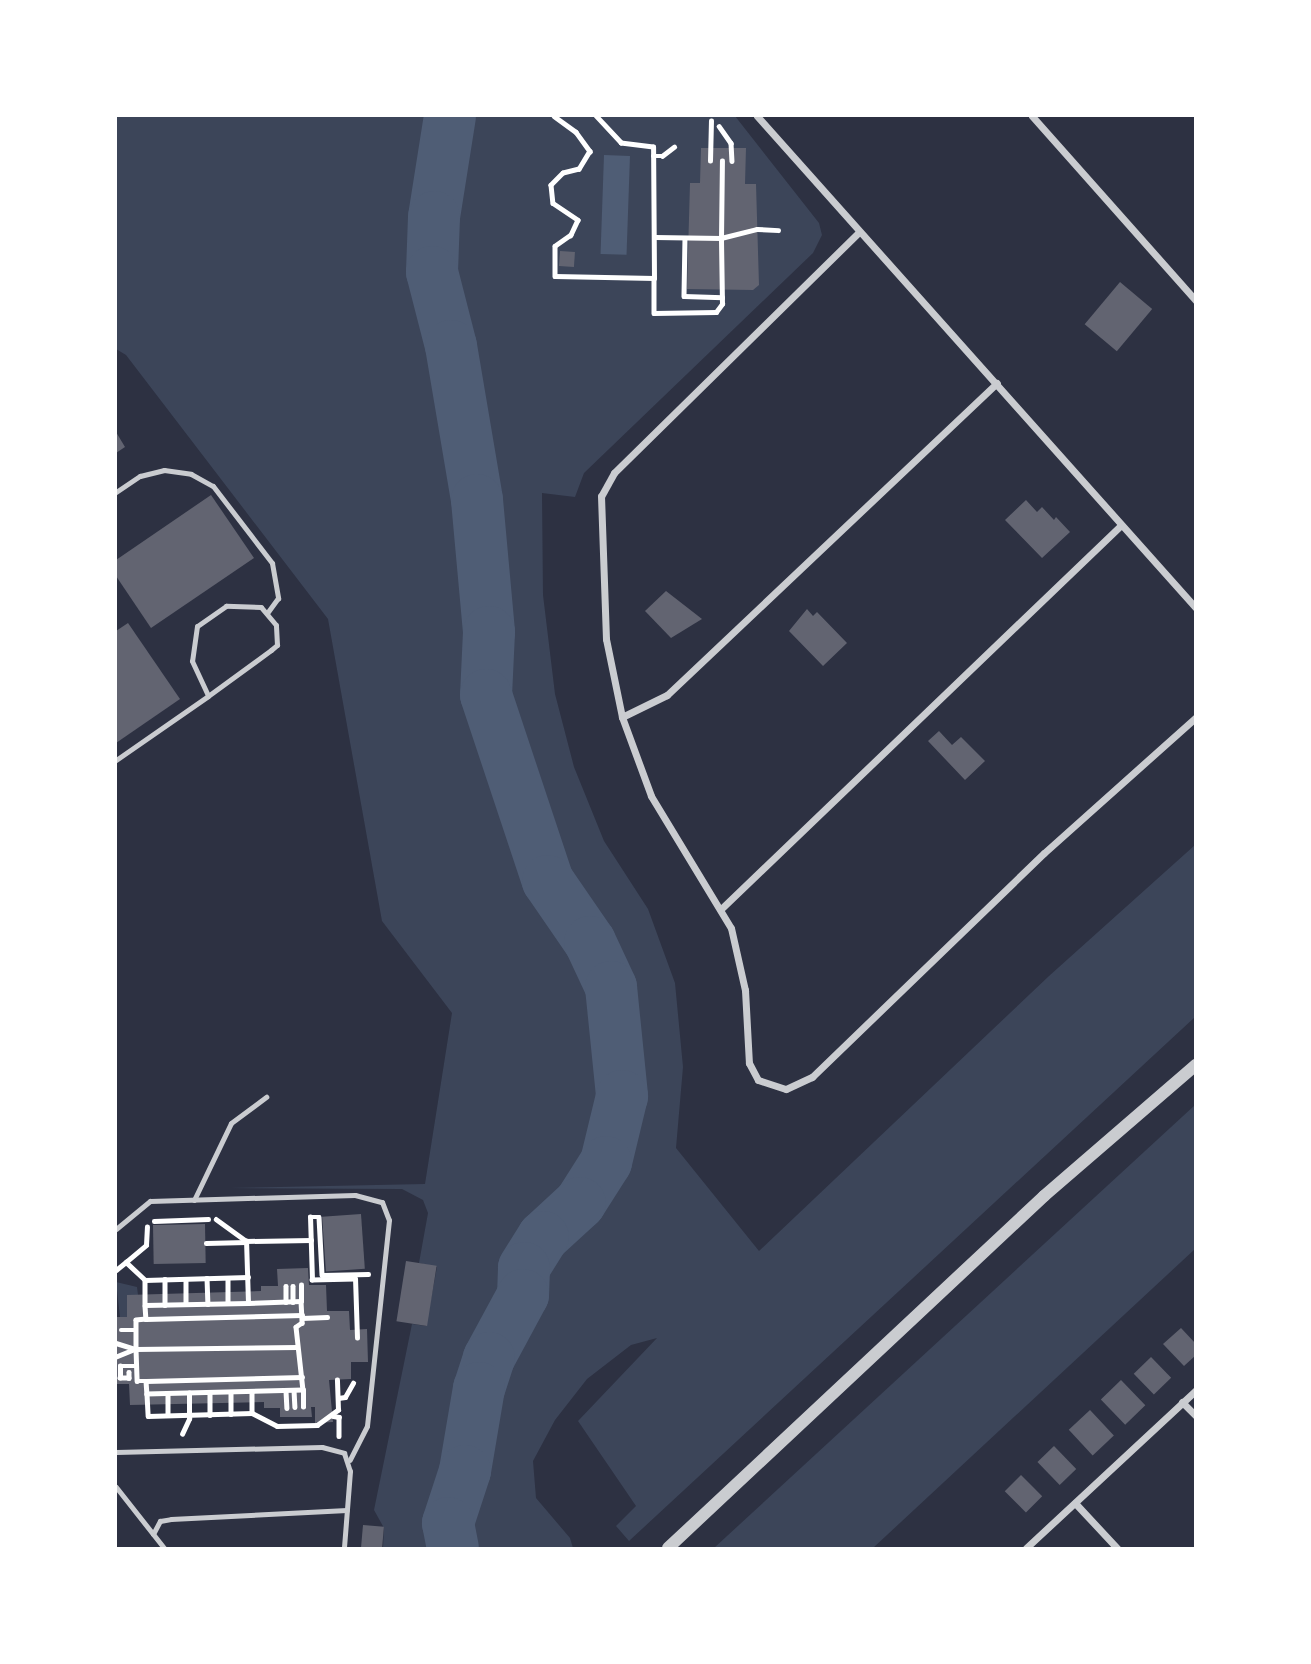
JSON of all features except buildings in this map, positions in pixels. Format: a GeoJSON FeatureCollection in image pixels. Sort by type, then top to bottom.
{"type":"FeatureCollection","features":[{"type":"Feature","properties":{"kind":"street"},"geometry":{"type":"LineString","coordinates":[[757,116],[858,233],[997,383],[1119,527],[1195,608]]}},
{"type":"Feature","properties":{"kind":"street"},"geometry":{"type":"LineString","coordinates":[[1032,116],[1195,301]]}},
{"type":"Feature","properties":{"kind":"street"},"geometry":{"type":"LineString","coordinates":[[858,233],[614,473],[601,496],[606,639],[622,717],[651,796],[722,908],[739,957],[753,1073],[771,1087],[786,1089],[812,1077],[1044,853],[1195,717]]}},
{"type":"Feature","properties":{"kind":"street"},"geometry":{"type":"LineString","coordinates":[[622,717],[667,695],[997,383]]}},
{"type":"Feature","properties":{"kind":"street"},"geometry":{"type":"LineString","coordinates":[[722,908],[1119,527]]}},
{"type":"Feature","properties":{"kind":"street"},"geometry":{"type":"LineString","coordinates":[[668,1549],[1044,1196],[1195,1065]]}},
{"type":"Feature","properties":{"kind":"street"},"geometry":{"type":"LineString","coordinates":[[1026,1549],[1195,1390]]}},
{"type":"Feature","properties":{"kind":"street"},"geometry":{"type":"LineString","coordinates":[[1182,1402],[1195,1416]]}},
{"type":"Feature","properties":{"kind":"street"},"geometry":{"type":"LineString","coordinates":[[1075,1503],[1117,1549]]}},
{"type":"Feature","properties":{"kind":"lane"},"geometry":{"type":"LineString","coordinates":[[116,492],[140,476],[164,470],[191,474],[213,486],[272,563],[278,598],[268,612]]}},
{"type":"Feature","properties":{"kind":"lane"},"geometry":{"type":"LineString","coordinates":[[116,760],[208,696],[277,645],[279,632],[268,612],[240,603],[217,609],[197,626],[192,660],[208,696]]}},
{"type":"Feature","properties":{"kind":"lane"},"geometry":{"type":"LineString","coordinates":[[194,1200],[231,1123],[266,1097]]}},
{"type":"Feature","properties":{"kind":"lane"},"geometry":{"type":"LineString","coordinates":[[116,1229],[150,1201],[370,1197],[388,1210],[367,1426],[350,1460],[344,1549]]}},
{"type":"Feature","properties":{"kind":"lane"},"geometry":{"type":"LineString","coordinates":[[116,1452],[124,1455],[322,1447],[344,1453],[350,1460]]}},
{"type":"Feature","properties":{"kind":"lane"},"geometry":{"type":"LineString","coordinates":[[116,1460],[124,1455]]}},
{"type":"Feature","properties":{"kind":"lane"},"geometry":{"type":"LineString","coordinates":[[116,1487],[164,1549]]}},
{"type":"Feature","properties":{"kind":"lane"},"geometry":{"type":"LineString","coordinates":[[152,1534],[160,1521],[171,1519],[347,1510]]}},
{"type":"Feature","properties":{"kind":"path"},"geometry":{"type":"LineString","coordinates":[[554,116],[576,132],[590,150],[579,169],[563,173],[551,185],[553,202],[578,220],[571,234],[555,246],[555,276],[654,278]]}},
{"type":"Feature","properties":{"kind":"path"},"geometry":{"type":"LineString","coordinates":[[596,116],[621,143],[653,147],[654,313],[709,314],[721,309],[722,160]]}},
{"type":"Feature","properties":{"kind":"path"},"geometry":{"type":"LineString","coordinates":[[710,160],[711,121]]}},
{"type":"Feature","properties":{"kind":"path"},"geometry":{"type":"LineString","coordinates":[[719,126],[731,143],[732,160]]}},
{"type":"Feature","properties":{"kind":"path"},"geometry":{"type":"LineString","coordinates":[[653,156],[662,156],[674,147]]}},
{"type":"Feature","properties":{"kind":"path"},"geometry":{"type":"LineString","coordinates":[[655,237],[721,238],[757,229],[778,230]]}},
{"type":"Feature","properties":{"kind":"path"},"geometry":{"type":"LineString","coordinates":[[685,238],[684,296],[722,297]]}},
{"type":"Feature","properties":{"kind":"path"},"geometry":{"type":"LineString","coordinates":[[354,1345],[355,1279],[313,1280],[310,1217],[319,1217],[322,1275],[383,1274]]}},
{"type":"Feature","properties":{"kind":"path"},"geometry":{"type":"LineString","coordinates":[[116,1270],[146,1245],[145,1228],[154,1221],[220,1219],[246,1241],[248,1303]]}},
{"type":"Feature","properties":{"kind":"path"},"geometry":{"type":"LineString","coordinates":[[206,1243],[311,1240]]}},
{"type":"Feature","properties":{"kind":"path"},"geometry":{"type":"LineString","coordinates":[[126,1262],[145,1280],[248,1278]]}},
{"type":"Feature","properties":{"kind":"path"},"geometry":{"type":"LineString","coordinates":[[207,1278],[208,1304]]}},
{"type":"Feature","properties":{"kind":"path"},"geometry":{"type":"LineString","coordinates":[[228,1278],[228,1303]]}},
{"type":"Feature","properties":{"kind":"path"},"geometry":{"type":"LineString","coordinates":[[165,1279],[165,1305]]}},
{"type":"Feature","properties":{"kind":"path"},"geometry":{"type":"LineString","coordinates":[[186,1279],[186,1304]]}},
{"type":"Feature","properties":{"kind":"path"},"geometry":{"type":"LineString","coordinates":[[145,1280],[145,1320]]}},
{"type":"Feature","properties":{"kind":"path"},"geometry":{"type":"LineString","coordinates":[[301,1285],[302,1316],[296,1327],[303,1407]]}},
{"type":"Feature","properties":{"kind":"path"},"geometry":{"type":"LineString","coordinates":[[286,1286],[286,1302]]}},
{"type":"Feature","properties":{"kind":"path"},"geometry":{"type":"LineString","coordinates":[[293,1286],[293,1302]]}},
{"type":"Feature","properties":{"kind":"path"},"geometry":{"type":"LineString","coordinates":[[145,1305],[301,1301]]}},
{"type":"Feature","properties":{"kind":"path"},"geometry":{"type":"LineString","coordinates":[[302,1377],[137,1381],[136,1320],[327,1317]]}},
{"type":"Feature","properties":{"kind":"path"},"geometry":{"type":"LineString","coordinates":[[121,1330],[136,1329]]}},
{"type":"Feature","properties":{"kind":"path"},"geometry":{"type":"LineString","coordinates":[[116,1343],[136,1349],[297,1347]]}},
{"type":"Feature","properties":{"kind":"path"},"geometry":{"type":"LineString","coordinates":[[116,1357],[136,1349]]}},
{"type":"Feature","properties":{"kind":"path"},"geometry":{"type":"LineString","coordinates":[[129,1373],[129,1378],[120,1378],[120,1366],[137,1366]]}},
{"type":"Feature","properties":{"kind":"path"},"geometry":{"type":"LineString","coordinates":[[338,1398],[345,1397],[358,1375]]}},
{"type":"Feature","properties":{"kind":"path"},"geometry":{"type":"LineString","coordinates":[[146,1381],[148,1416],[252,1413],[276,1426],[317,1424],[338,1410],[337,1380]]}},
{"type":"Feature","properties":{"kind":"path"},"geometry":{"type":"LineString","coordinates":[[294,1390],[295,1407]]}},
{"type":"Feature","properties":{"kind":"path"},"geometry":{"type":"LineString","coordinates":[[147,1394],[303,1390]]}},
{"type":"Feature","properties":{"kind":"path"},"geometry":{"type":"LineString","coordinates":[[252,1391],[252,1413]]}},
{"type":"Feature","properties":{"kind":"path"},"geometry":{"type":"LineString","coordinates":[[286,1391],[287,1408]]}},
{"type":"Feature","properties":{"kind":"path"},"geometry":{"type":"LineString","coordinates":[[210,1392],[210,1415]]}},
{"type":"Feature","properties":{"kind":"path"},"geometry":{"type":"LineString","coordinates":[[231,1392],[231,1414]]}},
{"type":"Feature","properties":{"kind":"path"},"geometry":{"type":"LineString","coordinates":[[182,1432],[189,1415],[189,1393]]}},
{"type":"Feature","properties":{"kind":"path"},"geometry":{"type":"LineString","coordinates":[[168,1394],[168,1415]]}},
{"type":"Feature","properties":{"kind":"shaded area"},"geometry":{"type":"Polygon","coordinates":[[[116,116],[735,116],[819,223],[822,235],[813,253],[584,473],[575,497],[542,493],[543,595],[555,694],[574,767],[604,841],[648,909],[675,983],[683,1067],[676,1148],[759,1251],[1049,976],[1195,845],[1195,1017],[629,1541],[616,1526],[636,1506],[578,1421],[657,1338],[631,1345],[587,1379],[555,1420],[533,1461],[536,1498],[570,1538],[573,1548],[383,1548],[384,1528],[374,1510],[412,1324],[426,1326],[437,1267],[419,1263],[428,1213],[423,1200],[402,1189],[229,1188],[425,1184],[452,1013],[382,921],[328,619],[126,355],[116,349],[116,116]]]}},
{"type":"Feature","properties":{"kind":"shaded area"},"geometry":{"type":"Polygon","coordinates":[[[604,155],[630,156],[627,255],[601,254],[604,155]]]}},
{"type":"Feature","properties":{"kind":"shaded area"},"geometry":{"type":"Polygon","coordinates":[[[1195,1105],[1195,1249],[873,1548],[714,1548],[1195,1105]]]}},
{"type":"Feature","properties":{"kind":"shaded area"},"geometry":{"type":"Polygon","coordinates":[[[116,1282],[137,1287],[138,1295],[127,1295],[127,1317],[120,1317],[116,1282]]]}},
{"type":"Feature","properties":{"kind":"waterway"},"geometry":{"type":"LineString","coordinates":[[450,116],[434,217],[432,272],[451,346],[477,500],[489,632],[486,695],[548,881],[590,942],[611,987],[622,1096],[606,1162],[580,1203],[543,1237],[524,1268],[523,1295],[489,1358],[479,1388],[465,1471],[448,1523],[453,1548]]}}]}
